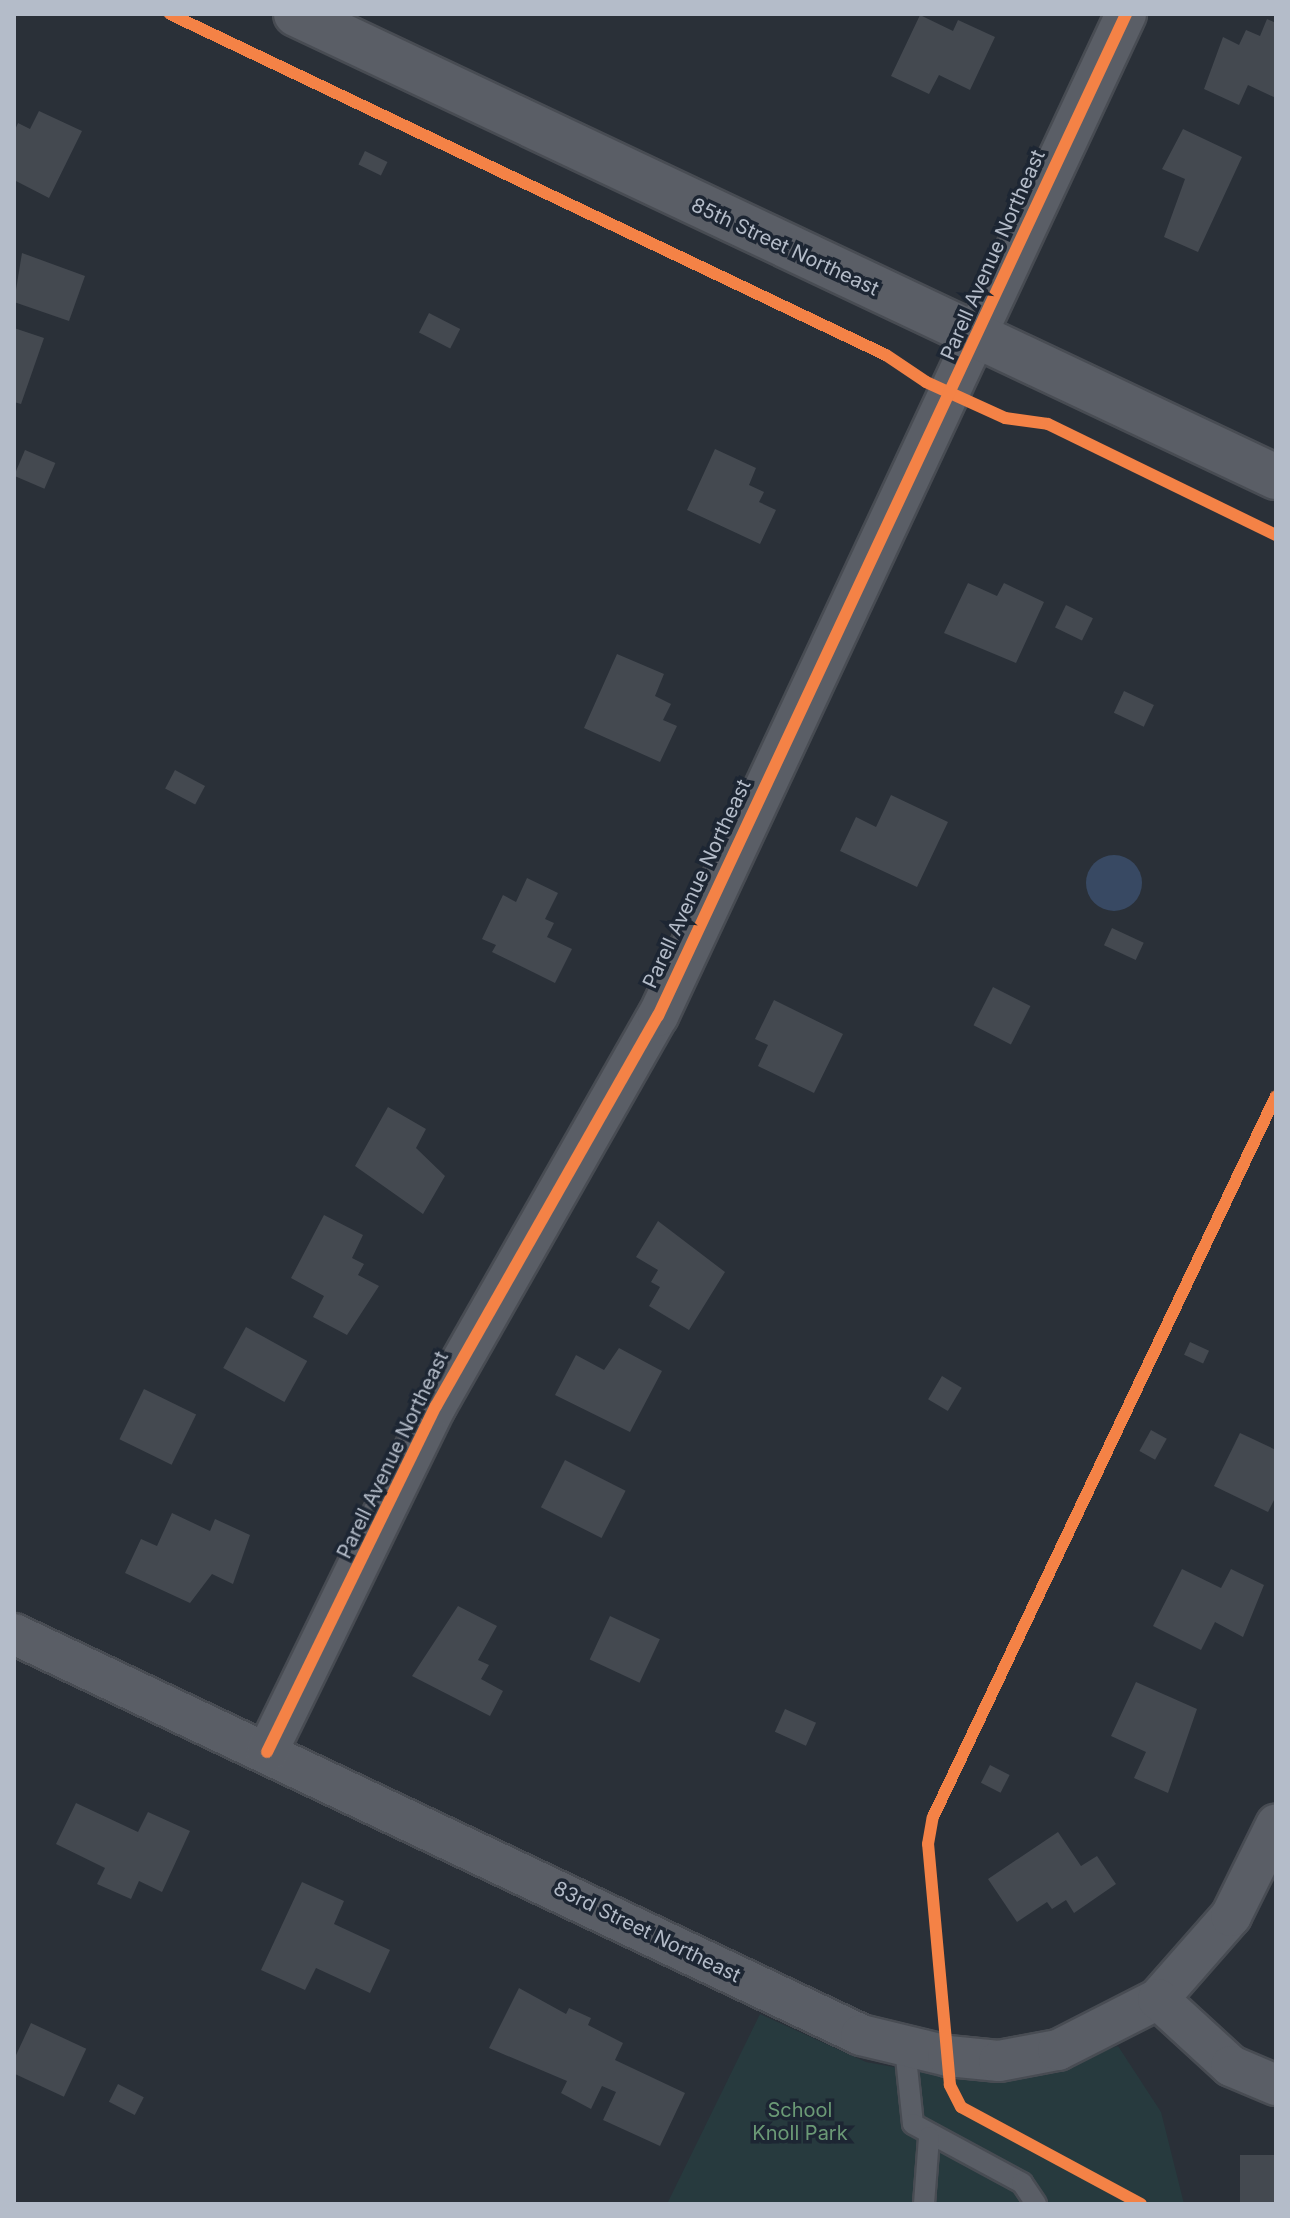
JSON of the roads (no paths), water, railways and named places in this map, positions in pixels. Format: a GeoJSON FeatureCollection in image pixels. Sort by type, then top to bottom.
{"type":"FeatureCollection","features":[{"type":"Feature","properties":{"kind":"street","name":"85th Street Northeast"},"geometry":{"type":"LineString","coordinates":[[296,14],[978,339],[1276,477]]}},
{"type":"Feature","properties":{"kind":"street","name":"Parell Avenue Northeast"},"geometry":{"type":"LineString","coordinates":[[267,1752],[436,1406],[658,1016],[978,339],[1126,14]]}},
{"type":"Feature","properties":{"kind":"street","name":"83rd Street Northeast"},"geometry":{"type":"LineString","coordinates":[[14,1634],[861,2035],[905,2048],[999,2061],[1058,2050],[1158,1999]]}},
{"type":"Feature","properties":{"kind":"street"},"geometry":{"type":"LineString","coordinates":[[1276,1825],[1231,1916],[1158,1999],[1231,2066],[1276,2085]]}},
{"type":"Feature","properties":{"kind":"lane"},"geometry":{"type":"LineString","coordinates":[[905,2048],[906,2103],[929,2137],[1022,2183],[1036,2204]]}},
{"type":"Feature","properties":{"kind":"lane"},"geometry":{"type":"LineString","coordinates":[[924,2204],[929,2137]]}},
{"type":"Feature","properties":{"kind":"water"},"geometry":{"type":"Polygon","coordinates":[[[1114,855],[1134,863],[1142,883],[1134,903],[1114,911],[1094,903],[1086,883],[1094,863],[1114,855]]]}},
{"type":"Feature","properties":{"kind":"park label","name":"School Knoll Park"},"geometry":{"type":"Point","coordinates":[800,2122]}}]}
